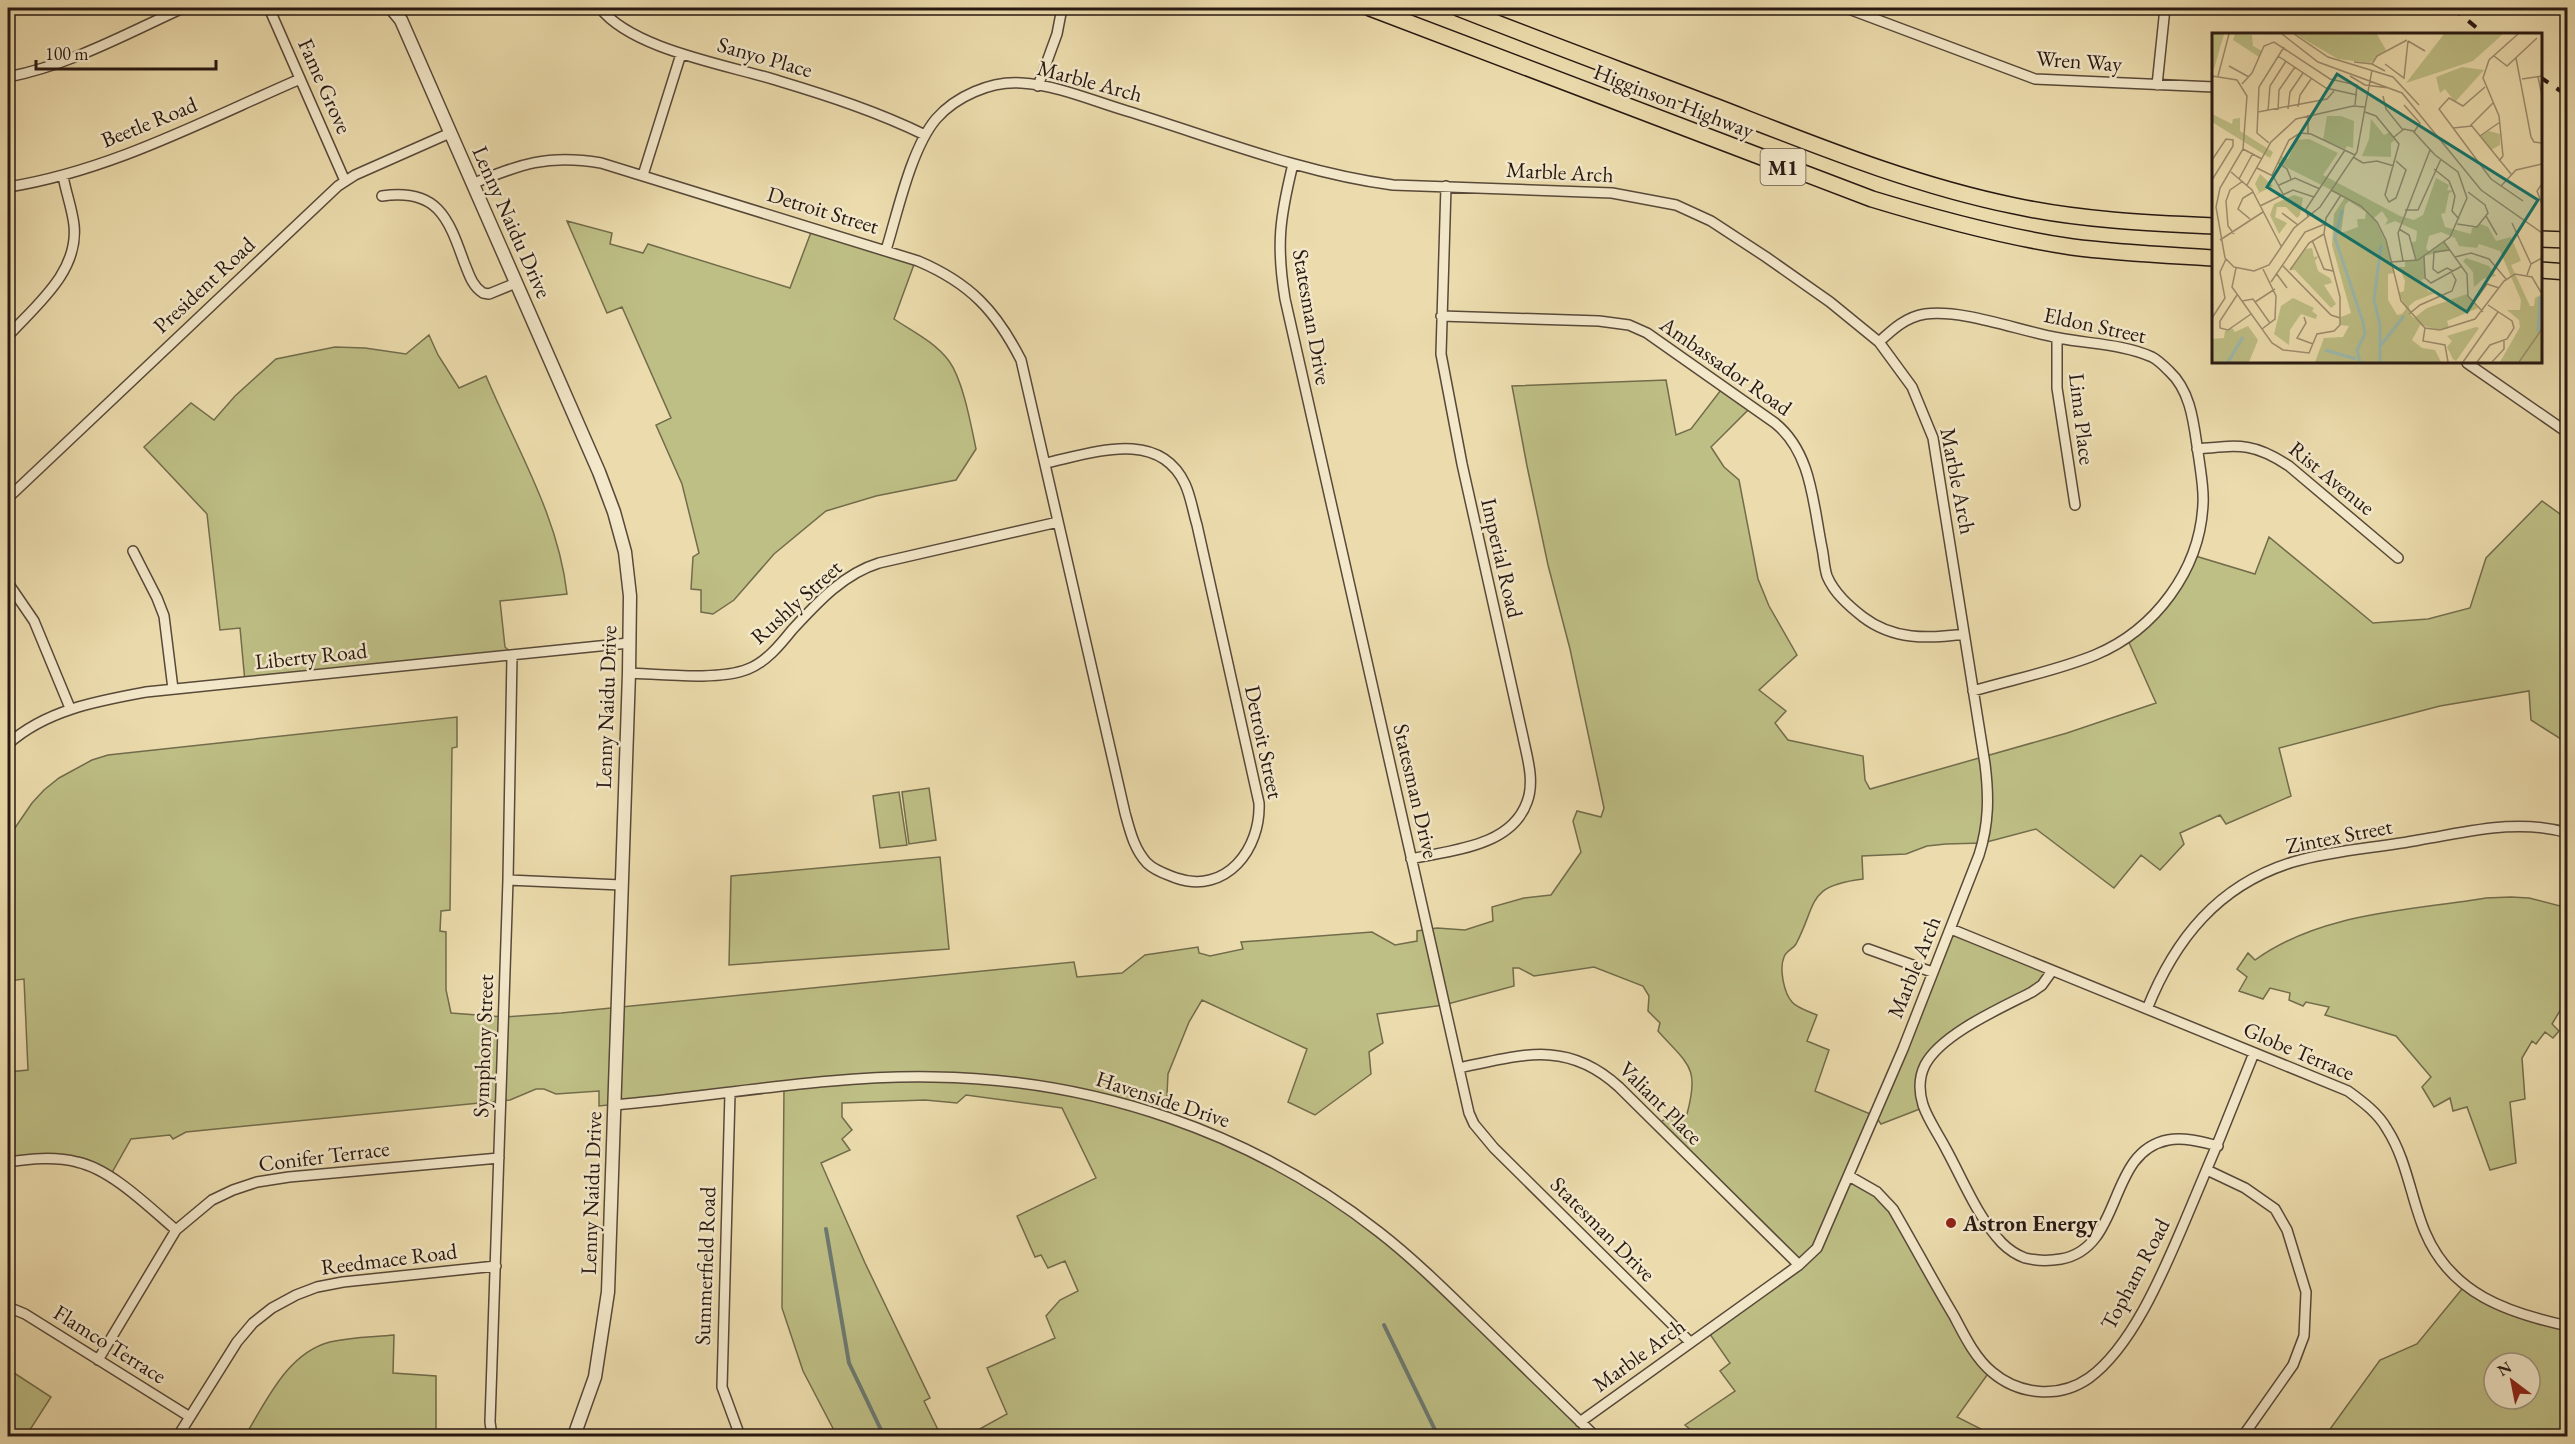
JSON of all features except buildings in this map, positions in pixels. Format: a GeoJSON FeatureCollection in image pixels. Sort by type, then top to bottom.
{"type":"FeatureCollection","features":[{"type":"Feature","properties":{"kind":"highway","name":"Higginson Highway"},"geometry":{"type":"LineString","coordinates":[[1370,8],[1812,178],[1883,203],[1938,219],[2036,241],[2074,247],[2212,258]]}},
{"type":"Feature","properties":{"kind":"highway","name":"Higginson Highway"},"geometry":{"type":"LineString","coordinates":[[1458,8],[1839,155],[1942,188],[2015,206],[2080,216],[2147,224],[2212,226]]}},
{"type":"Feature","properties":{"kind":"highway"},"geometry":{"type":"LineString","coordinates":[[2542,239],[2568,240]]}},
{"type":"Feature","properties":{"kind":"highway"},"geometry":{"type":"LineString","coordinates":[[2542,270],[2568,272]]}},
{"type":"Feature","properties":{"kind":"street"},"geometry":{"type":"LineString","coordinates":[[8,77],[55,65],[112,42],[183,8]]}},
{"type":"Feature","properties":{"kind":"street","name":"Fame Grove"},"geometry":{"type":"LineString","coordinates":[[269,8],[345,181]]}},
{"type":"Feature","properties":{"kind":"street","name":"Lenny Naidu Drive"},"geometry":{"type":"LineString","coordinates":[[391,8],[401,14],[450,134],[614,512],[625,552],[629,673],[610,1258],[605,1321],[595,1377],[574,1437]]}},
{"type":"Feature","properties":{"kind":"street","name":"Sanyo Place"},"geometry":{"type":"LineString","coordinates":[[600,8],[620,25],[647,41],[681,54],[809,90],[892,119],[925,135]]}},
{"type":"Feature","properties":{"kind":"street"},"geometry":{"type":"LineString","coordinates":[[1038,86],[1057,34],[1062,8]]}},
{"type":"Feature","properties":{"kind":"street","name":"Wren Way"},"geometry":{"type":"LineString","coordinates":[[1846,8],[2035,79],[2212,87]]}},
{"type":"Feature","properties":{"kind":"street"},"geometry":{"type":"LineString","coordinates":[[2157,85],[2164,8]]}},
{"type":"Feature","properties":{"kind":"street"},"geometry":{"type":"LineString","coordinates":[[644,175],[681,54]]}},
{"type":"Feature","properties":{"kind":"street","name":"Beetle Road"},"geometry":{"type":"LineString","coordinates":[[8,187],[63,176],[154,143],[300,80]]}},
{"type":"Feature","properties":{"kind":"street","name":"Marble Arch"},"geometry":{"type":"LineString","coordinates":[[886,250],[925,135],[937,118],[952,105],[977,91],[1005,84],[1022,83],[1139,114],[1311,170],[1369,182],[1612,193],[1676,205],[1711,221],[1830,302],[1879,342],[1912,387],[1933,438],[1985,764],[1988,808],[1986,831],[1979,855],[1951,929],[1817,1248],[1799,1265],[1580,1422]]}},
{"type":"Feature","properties":{"kind":"street","name":"President Road"},"geometry":{"type":"LineString","coordinates":[[9,492],[345,181],[450,134]]}},
{"type":"Feature","properties":{"kind":"street","name":"Detroit Street"},"geometry":{"type":"LineString","coordinates":[[472,184],[516,166],[560,159],[601,163],[886,250],[943,271],[972,292],[996,318],[1021,360],[1134,843],[1148,863],[1167,875],[1186,880],[1218,877],[1238,864],[1246,854],[1257,831],[1259,803],[1197,525],[1185,485],[1170,463],[1153,453],[1138,448],[1117,448],[1046,463]]}},
{"type":"Feature","properties":{"kind":"street","name":"Statesman Drive"},"geometry":{"type":"LineString","coordinates":[[1293,164],[1280,224],[1279,244],[1285,299],[1469,1113],[1474,1124],[1494,1148],[1690,1342]]}},
{"type":"Feature","properties":{"kind":"street"},"geometry":{"type":"LineString","coordinates":[[8,336],[65,272],[72,252],[74,226],[63,176]]}},
{"type":"Feature","properties":{"kind":"street","name":"Imperial Road"},"geometry":{"type":"LineString","coordinates":[[1411,859],[1493,838],[1518,818],[1528,801],[1530,786],[1525,749],[1445,382],[1441,354],[1446,186]]}},
{"type":"Feature","properties":{"kind":"street"},"geometry":{"type":"LineString","coordinates":[[382,196],[422,197],[442,214],[455,237],[470,278],[483,293],[489,294],[516,283]]}},
{"type":"Feature","properties":{"kind":"street","name":"Eldon Street"},"geometry":{"type":"LineString","coordinates":[[1879,342],[1907,319],[1937,314],[1965,317],[2056,338],[2120,347],[2153,357],[2179,381],[2187,397],[2197,449],[2203,504],[2197,537],[2181,579],[2168,598],[2151,618],[2127,638],[2095,654],[1973,691]]}},
{"type":"Feature","properties":{"kind":"street","name":"Ambassador Road"},"geometry":{"type":"LineString","coordinates":[[1441,316],[1617,322],[1647,333],[1775,423],[1792,439],[1804,462],[1827,575],[1849,605],[1870,622],[1890,632],[1909,637],[1930,638],[1964,634]]}},
{"type":"Feature","properties":{"kind":"street","name":"Lima Place"},"geometry":{"type":"LineString","coordinates":[[2056,338],[2057,388],[2075,505]]}},
{"type":"Feature","properties":{"kind":"street"},"geometry":{"type":"LineString","coordinates":[[2467,363],[2568,433]]}},
{"type":"Feature","properties":{"kind":"street","name":"Rist Avenue"},"geometry":{"type":"LineString","coordinates":[[2197,449],[2248,446],[2272,455],[2289,466],[2398,558]]}},
{"type":"Feature","properties":{"kind":"street","name":"Rushly Street"},"geometry":{"type":"LineString","coordinates":[[629,673],[712,675],[744,671],[776,649],[832,590],[864,569],[900,558],[1058,522]]}},
{"type":"Feature","properties":{"kind":"street"},"geometry":{"type":"LineString","coordinates":[[133,551],[164,616],[173,689]]}},
{"type":"Feature","properties":{"kind":"street"},"geometry":{"type":"LineString","coordinates":[[8,583],[34,621],[70,708]]}},
{"type":"Feature","properties":{"kind":"street","name":"Liberty Road"},"geometry":{"type":"LineString","coordinates":[[8,744],[29,728],[70,708],[100,700],[173,689],[629,643]]}},
{"type":"Feature","properties":{"kind":"street","name":"Symphony Street"},"geometry":{"type":"LineString","coordinates":[[492,1437],[490,1427],[508,880],[512,656]]}},
{"type":"Feature","properties":{"kind":"street","name":"Zintex Street"},"geometry":{"type":"LineString","coordinates":[[2147,1009],[2167,966],[2195,925],[2237,888],[2272,870],[2335,853],[2510,826],[2544,826],[2568,833]]}},
{"type":"Feature","properties":{"kind":"street"},"geometry":{"type":"LineString","coordinates":[[508,880],[621,885]]}},
{"type":"Feature","properties":{"kind":"street","name":"Globe Terrace"},"geometry":{"type":"LineString","coordinates":[[1951,929],[2348,1091],[2378,1116],[2388,1130],[2400,1156],[2425,1233],[2434,1250],[2464,1284],[2504,1309],[2568,1326]]}},
{"type":"Feature","properties":{"kind":"street"},"geometry":{"type":"LineString","coordinates":[[1868,949],[1932,972]]}},
{"type":"Feature","properties":{"kind":"street"},"geometry":{"type":"LineString","coordinates":[[2052,971],[2042,985],[2032,992],[1941,1043],[1929,1058],[1921,1076],[1920,1086],[1924,1107],[1982,1215],[2002,1244],[2018,1254],[2034,1259],[2054,1260],[2074,1254],[2094,1240],[2132,1162],[2144,1151],[2170,1139],[2184,1139],[2218,1146]]}},
{"type":"Feature","properties":{"kind":"street","name":"Valiant Place"},"geometry":{"type":"LineString","coordinates":[[1459,1068],[1536,1053],[1575,1060],[1595,1067],[1619,1087],[1799,1265]]}},
{"type":"Feature","properties":{"kind":"street","name":"Topham Road"},"geometry":{"type":"LineString","coordinates":[[1849,1176],[1877,1192],[1893,1209],[1982,1363],[2006,1381],[2027,1390],[2048,1392],[2068,1388],[2087,1380],[2106,1363],[2144,1307],[2168,1262],[2218,1146],[2254,1053]]}},
{"type":"Feature","properties":{"kind":"street","name":"Havenside Drive"},"geometry":{"type":"LineString","coordinates":[[615,1105],[876,1078],[933,1077],[988,1079],[1053,1087],[1105,1098],[1153,1112],[1215,1135],[1287,1170],[1379,1232],[1440,1284],[1595,1437]]}},
{"type":"Feature","properties":{"kind":"street","name":"Summerfield Road"},"geometry":{"type":"LineString","coordinates":[[730,1093],[722,1387],[740,1437]]}},
{"type":"Feature","properties":{"kind":"street","name":"Conifer Terrace"},"geometry":{"type":"LineString","coordinates":[[98,1360],[176,1230],[212,1200],[258,1182],[499,1158]]}},
{"type":"Feature","properties":{"kind":"street"},"geometry":{"type":"LineString","coordinates":[[8,1162],[36,1159],[78,1162],[102,1172],[176,1230]]}},
{"type":"Feature","properties":{"kind":"street"},"geometry":{"type":"LineString","coordinates":[[2207,1170],[2245,1188],[2275,1209],[2288,1230],[2306,1292],[2304,1336],[2293,1365],[2243,1437]]}},
{"type":"Feature","properties":{"kind":"street","name":"Reedmace Road"},"geometry":{"type":"LineString","coordinates":[[178,1437],[237,1342],[253,1323],[272,1308],[296,1295],[317,1287],[343,1282],[496,1266]]}},
{"type":"Feature","properties":{"kind":"street","name":"Flamco Terrace"},"geometry":{"type":"LineString","coordinates":[[8,1307],[25,1314],[190,1417]]}},
{"type":"Feature","properties":{"kind":"green space"},"geometry":{"type":"Polygon","coordinates":[[[567,221],[612,233],[610,244],[643,253],[648,244],[790,288],[813,227],[916,259],[894,319],[930,343],[949,361],[962,391],[976,449],[956,480],[876,496],[826,511],[774,554],[734,600],[713,614],[701,612],[701,590],[691,589],[693,557],[699,553],[682,484],[656,425],[671,418],[622,307],[607,313],[567,221]]]}},
{"type":"Feature","properties":{"kind":"green space"},"geometry":{"type":"Polygon","coordinates":[[[429,335],[438,355],[459,388],[486,376],[545,509],[555,537],[567,594],[500,601],[505,647],[513,654],[245,682],[240,628],[220,630],[207,514],[144,447],[191,403],[214,420],[235,396],[276,359],[335,347],[365,348],[406,354],[429,335]]]}},
{"type":"Feature","properties":{"kind":"green space"},"geometry":{"type":"Polygon","coordinates":[[[1666,380],[1676,435],[1691,429],[1724,386],[1752,406],[1711,447],[1724,467],[1739,480],[1758,579],[1769,606],[1797,655],[1759,690],[1786,711],[1775,723],[1788,740],[1863,756],[1865,780],[1870,789],[2067,733],[2156,703],[2127,638],[2151,618],[2192,555],[2255,574],[2269,537],[2373,623],[2428,619],[2470,608],[2486,558],[2542,501],[2567,519],[2567,743],[2531,720],[2529,691],[2440,706],[2279,748],[2291,796],[2226,824],[2220,815],[2180,833],[2184,844],[2160,870],[2141,855],[2114,888],[2036,829],[1983,843],[1927,846],[1906,854],[1862,856],[1863,879],[1832,886],[1816,898],[1796,944],[1784,957],[1782,974],[1785,987],[1794,1004],[1817,1015],[1807,1041],[1829,1050],[1815,1091],[1875,1116],[1951,928],[2053,970],[2048,979],[1943,1043],[1922,1076],[1925,1107],[1881,1124],[1876,1117],[1849,1175],[1878,1192],[1990,1371],[1957,1417],[1987,1432],[1985,1436],[1698,1436],[1685,1425],[1735,1391],[1720,1371],[1730,1363],[1707,1330],[1798,1265],[1656,1126],[1665,1119],[1687,1114],[1692,1086],[1689,1067],[1658,1031],[1660,1023],[1648,1011],[1649,996],[1643,986],[1594,967],[1534,976],[1519,968],[1513,968],[1514,986],[1444,1005],[1377,1014],[1383,1043],[1369,1052],[1371,1074],[1315,1115],[1288,1102],[1307,1049],[1202,1000],[1189,1022],[1168,1074],[1166,1115],[1216,1134],[1368,1223],[1595,1436],[967,1436],[1007,1414],[987,1368],[1055,1338],[1046,1316],[1060,1300],[1078,1291],[1065,1261],[1048,1268],[1041,1255],[1035,1257],[1017,1216],[1096,1178],[1062,1108],[966,1095],[957,1103],[925,1100],[842,1103],[842,1117],[852,1130],[842,1139],[850,1150],[821,1163],[865,1263],[930,1398],[924,1401],[941,1436],[837,1436],[803,1371],[782,1308],[784,1087],[599,1106],[599,1091],[556,1094],[544,1089],[536,1089],[510,1100],[186,1132],[173,1139],[170,1135],[131,1139],[110,1176],[78,1161],[8,1162],[8,1072],[28,1070],[24,979],[8,981],[8,838],[44,790],[59,778],[92,760],[108,755],[457,717],[457,747],[452,748],[450,910],[441,911],[440,931],[446,932],[446,990],[451,1013],[504,1017],[561,1013],[1074,962],[1077,977],[1122,973],[1145,955],[1198,947],[1199,953],[1210,956],[1243,949],[1241,942],[1372,932],[1395,945],[1417,941],[1417,931],[1437,928],[1465,930],[1493,921],[1492,907],[1524,898],[1551,895],[1581,852],[1573,821],[1577,811],[1601,817],[1604,808],[1570,649],[1548,565],[1512,386],[1666,380]]]}},
{"type":"Feature","properties":{"kind":"green space"},"geometry":{"type":"Polygon","coordinates":[[[929,788],[936,840],[909,844],[902,792],[929,788]]]}},
{"type":"Feature","properties":{"kind":"green space"},"geometry":{"type":"Polygon","coordinates":[[[899,792],[907,845],[880,848],[873,796],[899,792]]]}},
{"type":"Feature","properties":{"kind":"green space"},"geometry":{"type":"Polygon","coordinates":[[[940,857],[949,949],[729,965],[731,876],[940,857]]]}},
{"type":"Feature","properties":{"kind":"green space"},"geometry":{"type":"Polygon","coordinates":[[[2486,898],[2529,898],[2568,908],[2567,999],[2552,1024],[2559,1031],[2553,1038],[2545,1032],[2536,1044],[2532,1041],[2522,1058],[2525,1099],[2510,1102],[2516,1163],[2490,1170],[2467,1107],[2453,1111],[2450,1098],[2434,1107],[2422,1087],[2431,1077],[2396,1036],[2325,1015],[2329,1007],[2306,1002],[2303,1006],[2289,1000],[2290,993],[2270,988],[2263,999],[2239,991],[2247,977],[2237,969],[2248,953],[2255,960],[2281,944],[2308,932],[2366,916],[2486,898]]]}},
{"type":"Feature","properties":{"kind":"green space"},"geometry":{"type":"Polygon","coordinates":[[[2466,1284],[2486,1299],[2567,1326],[2567,1436],[2325,1436],[2380,1360],[2417,1344],[2466,1284]]]}},
{"type":"Feature","properties":{"kind":"green space"},"geometry":{"type":"Polygon","coordinates":[[[394,1335],[393,1373],[436,1376],[436,1436],[245,1436],[279,1380],[302,1357],[315,1348],[330,1342],[354,1338],[394,1335]]]}},
{"type":"Feature","properties":{"kind":"green space"},"geometry":{"type":"Polygon","coordinates":[[[8,1369],[51,1397],[26,1436],[8,1436],[8,1369]]]}},
{"type":"Feature","properties":{"kind":"waterway"},"geometry":{"type":"LineString","coordinates":[[826,1229],[849,1363],[884,1436]]}},
{"type":"Feature","properties":{"kind":"waterway"},"geometry":{"type":"LineString","coordinates":[[1384,1325],[1438,1436]]}},
{"type":"Feature","properties":{"kind":"railway"},"geometry":{"type":"LineString","coordinates":[[2453,8],[2483,33]]}},
{"type":"Feature","properties":{"kind":"railway"},"geometry":{"type":"LineString","coordinates":[[2542,78],[2568,96]]}},
{"type":"Feature","properties":{"kind":"place","name":"Astron Energy"},"geometry":{"type":"Point","coordinates":[1951,1223]}}]}
